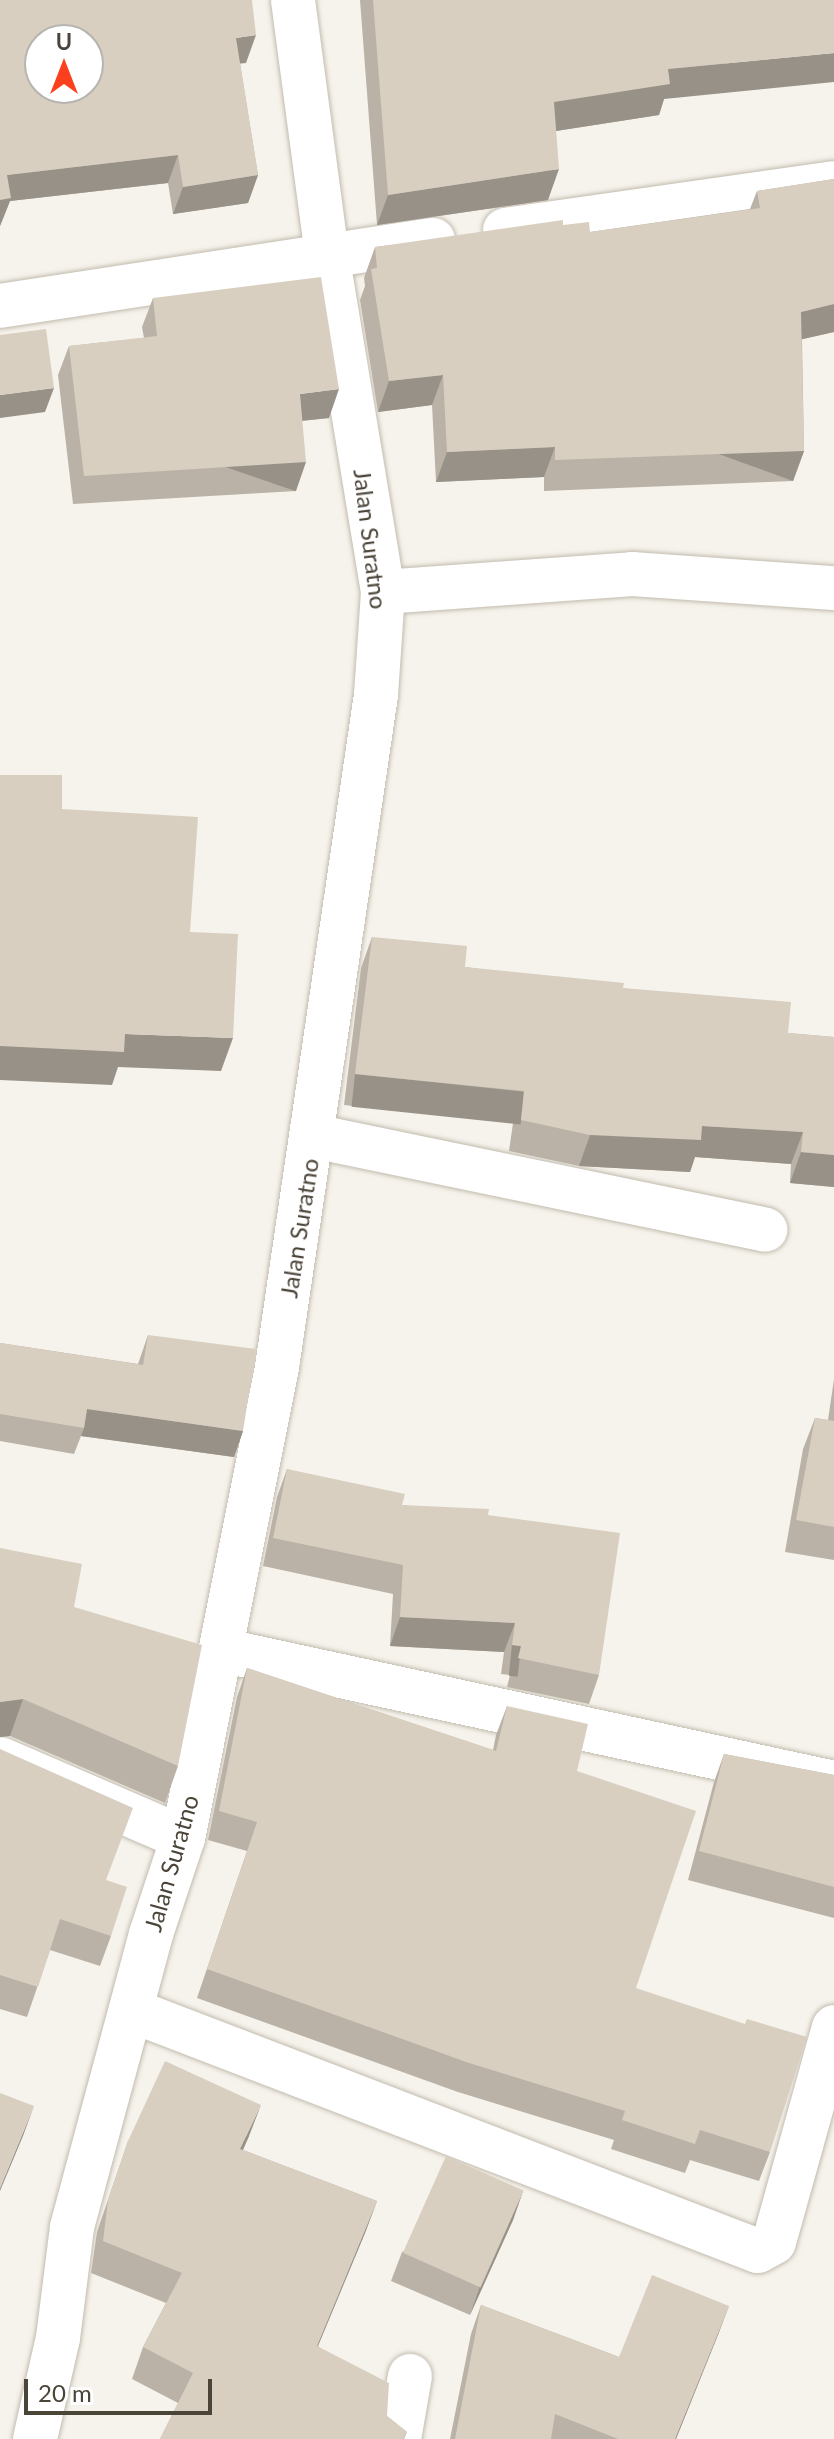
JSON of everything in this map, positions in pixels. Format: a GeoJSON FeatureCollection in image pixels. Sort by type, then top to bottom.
{"type":"FeatureCollection","features":[{"type":"Feature","properties":{"kind":"street","name":"Jalan Suratno"},"geometry":{"type":"LineString","coordinates":[[35,2439],[58,2338],[72,2227],[133,2011],[151,1934],[183,1838],[277,1367],[376,695],[383,592],[327,255],[293,0]]}},
{"type":"Feature","properties":{"kind":"street"},"geometry":{"type":"LineString","coordinates":[[0,306],[327,255],[834,183]]}},
{"type":"Feature","properties":{"kind":"street"},"geometry":{"type":"LineString","coordinates":[[383,592],[632,574],[834,588]]}},
{"type":"Feature","properties":{"kind":"street"},"geometry":{"type":"LineString","coordinates":[[313,1136],[765,1230]]}},
{"type":"Feature","properties":{"kind":"street"},"geometry":{"type":"LineString","coordinates":[[221,1650],[834,1783]]}},
{"type":"Feature","properties":{"kind":"street"},"geometry":{"type":"LineString","coordinates":[[0,1759],[183,1838]]}},
{"type":"Feature","properties":{"kind":"street"},"geometry":{"type":"LineString","coordinates":[[133,2011],[758,2251],[774,2242],[834,2027]]}},
{"type":"Feature","properties":{"kind":"street"},"geometry":{"type":"LineString","coordinates":[[399,2439],[410,2376]]}},
{"type":"Feature","properties":{"kind":"building"},"geometry":{"type":"Polygon","coordinates":[[[0,0],[252,0],[256,35],[236,38],[258,175],[183,187],[178,155],[7,175],[11,198],[0,200],[0,0]]]}},
{"type":"Feature","properties":{"kind":"building"},"geometry":{"type":"Polygon","coordinates":[[[373,0],[834,0],[834,53],[668,69],[670,84],[554,102],[559,169],[388,195],[373,0]]]}},
{"type":"Feature","properties":{"kind":"building"},"geometry":{"type":"Polygon","coordinates":[[[834,179],[834,304],[801,312],[804,451],[555,460],[555,447],[447,452],[443,375],[389,381],[371,269],[377,268],[375,247],[563,220],[563,225],[589,222],[590,232],[760,208],[757,191],[834,179]]]}},
{"type":"Feature","properties":{"kind":"building"},"geometry":{"type":"Polygon","coordinates":[[[321,277],[339,389],[300,394],[306,462],[84,476],[69,346],[157,336],[153,298],[321,277]]]}},
{"type":"Feature","properties":{"kind":"building"},"geometry":{"type":"Polygon","coordinates":[[[46,329],[54,388],[0,395],[0,335],[46,329]]]}},
{"type":"Feature","properties":{"kind":"building"},"geometry":{"type":"Polygon","coordinates":[[[0,775],[62,775],[62,809],[198,817],[190,932],[238,934],[233,1038],[125,1034],[124,1052],[0,1046],[0,775]]]}},
{"type":"Feature","properties":{"kind":"building"},"geometry":{"type":"Polygon","coordinates":[[[372,937],[467,946],[465,967],[624,983],[623,988],[791,1002],[788,1033],[834,1037],[834,1155],[801,1152],[803,1132],[702,1126],[701,1140],[590,1135],[521,1120],[524,1091],[355,1074],[372,937]]]}},
{"type":"Feature","properties":{"kind":"building"},"geometry":{"type":"Polygon","coordinates":[[[148,1335],[256,1349],[243,1431],[87,1409],[84,1428],[0,1414],[0,1343],[143,1365],[148,1335]]]}},
{"type":"Feature","properties":{"kind":"building"},"geometry":{"type":"Polygon","coordinates":[[[815,1418],[834,1421],[834,1527],[796,1520],[815,1418]]]}},
{"type":"Feature","properties":{"kind":"building"},"geometry":{"type":"Polygon","coordinates":[[[287,1469],[405,1494],[402,1505],[489,1509],[488,1515],[620,1533],[599,1675],[518,1658],[521,1646],[512,1645],[515,1623],[400,1617],[403,1565],[273,1538],[287,1469]]]}},
{"type":"Feature","properties":{"kind":"building"},"geometry":{"type":"Polygon","coordinates":[[[0,1548],[82,1564],[74,1607],[202,1645],[178,1766],[23,1699],[0,1702],[0,1548]]]}},
{"type":"Feature","properties":{"kind":"building"},"geometry":{"type":"Polygon","coordinates":[[[247,1668],[496,1751],[507,1706],[588,1724],[577,1771],[696,1811],[636,1988],[745,2024],[747,2019],[807,2037],[770,2152],[700,2130],[695,2144],[622,2120],[625,2111],[469,2063],[207,1969],[257,1822],[219,1811],[247,1668]]]}},
{"type":"Feature","properties":{"kind":"building"},"geometry":{"type":"Polygon","coordinates":[[[0,1749],[133,1808],[106,1880],[127,1887],[111,1936],[60,1919],[38,1987],[0,1975],[0,1749]]]}},
{"type":"Feature","properties":{"kind":"building"},"geometry":{"type":"Polygon","coordinates":[[[724,1754],[834,1775],[834,1887],[699,1851],[724,1754]]]}},
{"type":"Feature","properties":{"kind":"building"},"geometry":{"type":"Polygon","coordinates":[[[165,2061],[261,2105],[240,2149],[377,2201],[317,2346],[389,2383],[387,2416],[407,2432],[403,2439],[160,2439],[193,2373],[143,2347],[182,2273],[103,2241],[108,2200],[128,2141],[165,2061]]]}},
{"type":"Feature","properties":{"kind":"building"},"geometry":{"type":"Polygon","coordinates":[[[0,2093],[34,2106],[0,2188],[0,2093]]]}},
{"type":"Feature","properties":{"kind":"building"},"geometry":{"type":"Polygon","coordinates":[[[446,2156],[524,2191],[481,2287],[403,2253],[446,2156]]]}},
{"type":"Feature","properties":{"kind":"building"},"geometry":{"type":"Polygon","coordinates":[[[652,2275],[729,2306],[675,2439],[618,2439],[555,2414],[551,2439],[455,2439],[481,2305],[619,2357],[652,2275]]]}}]}
